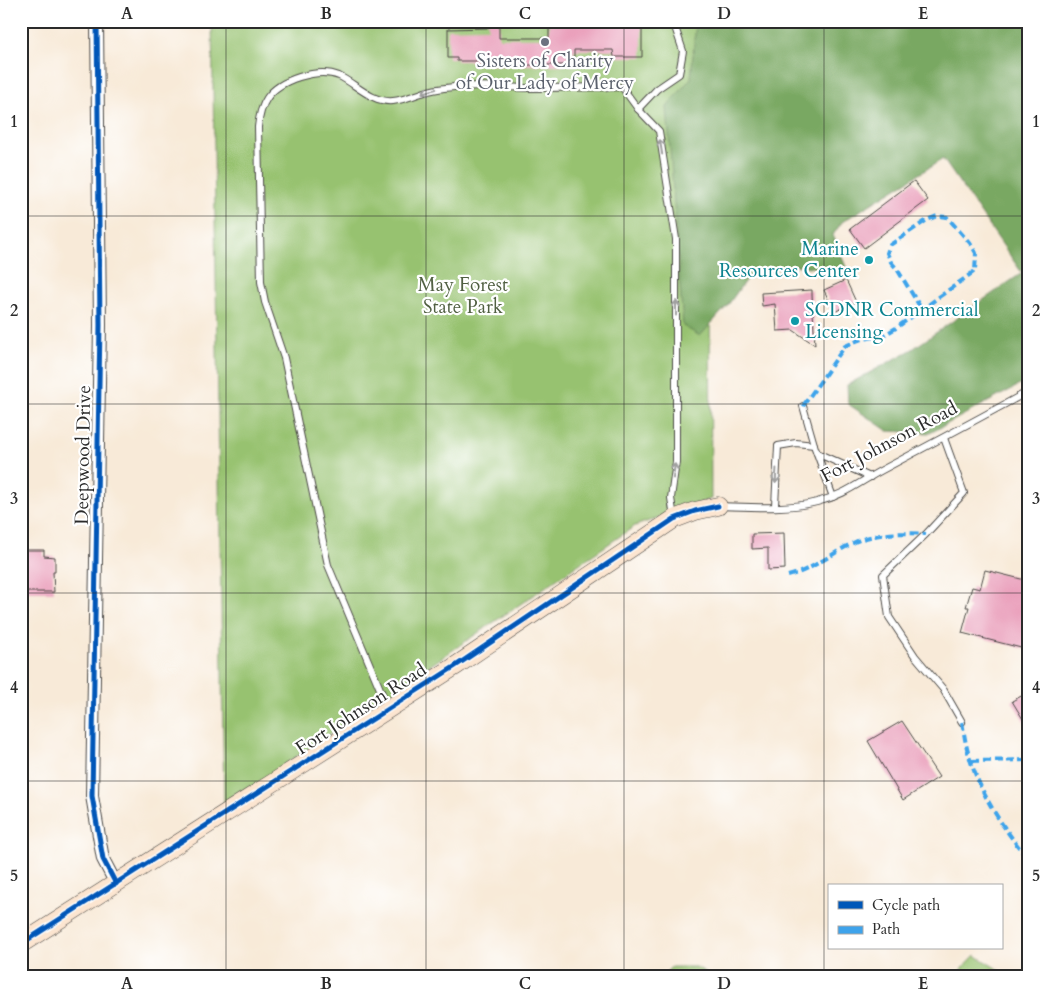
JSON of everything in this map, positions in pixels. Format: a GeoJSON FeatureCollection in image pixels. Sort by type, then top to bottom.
{"type":"FeatureCollection","features":[{"type":"Feature","properties":{"kind":"street","name":"Deepwood Drive"},"geometry":{"type":"LineString","coordinates":[[97,21],[100,325],[92,796],[103,859],[116,884]]}},
{"type":"Feature","properties":{"kind":"street","name":"Fort Johnson Road"},"geometry":{"type":"LineString","coordinates":[[21,944],[388,709],[674,519],[695,511],[718,506]]}},
{"type":"Feature","properties":{"kind":"lane"},"geometry":{"type":"LineString","coordinates":[[638,108],[658,89],[679,74],[683,51],[672,21]]}},
{"type":"Feature","properties":{"kind":"lane"},"geometry":{"type":"LineString","coordinates":[[388,709],[328,565],[284,358],[265,302],[261,282],[259,117],[262,106],[273,91],[290,80],[318,73],[329,73],[338,76],[370,95],[386,101],[408,99],[430,91],[456,86],[537,88],[622,87],[659,131],[676,239],[676,462],[671,498],[674,519]]}},
{"type":"Feature","properties":{"kind":"lane","name":"Fort Johnson Road"},"geometry":{"type":"LineString","coordinates":[[718,506],[775,506],[816,502],[844,494],[870,477],[1029,391]]}},
{"type":"Feature","properties":{"kind":"lane"},"geometry":{"type":"LineString","coordinates":[[803,406],[814,445],[833,497]]}},
{"type":"Feature","properties":{"kind":"lane"},"geometry":{"type":"LineString","coordinates":[[944,438],[964,493],[883,576],[889,617],[915,656],[943,689],[962,722]]}},
{"type":"Feature","properties":{"kind":"lane"},"geometry":{"type":"LineString","coordinates":[[775,506],[778,446],[814,445]]}},
{"type":"Feature","properties":{"kind":"lane"},"geometry":{"type":"LineString","coordinates":[[817,453],[870,477]]}},
{"type":"Feature","properties":{"kind":"green space","name":"May Forest State Park"},"geometry":{"type":"Polygon","coordinates":[[[212,21],[709,21],[711,499],[635,526],[224,806],[212,21]]]}},
{"type":"Feature","properties":{"kind":"green space"},"geometry":{"type":"Polygon","coordinates":[[[696,21],[1029,21],[1029,380],[930,433],[888,431],[848,404],[847,385],[911,350],[1022,273],[943,159],[842,222],[833,235],[848,272],[794,265],[749,275],[728,305],[700,336],[683,326],[667,107],[691,78],[696,21]]]}},
{"type":"Feature","properties":{"kind":"green space"},"geometry":{"type":"Polygon","coordinates":[[[975,955],[996,968],[1005,976],[955,976],[975,955]]]}},
{"type":"Feature","properties":{"kind":"green space"},"geometry":{"type":"Polygon","coordinates":[[[671,967],[696,967],[712,976],[662,976],[671,967]]]}},
{"type":"Feature","properties":{"kind":"building","name":"Sisters of Charity of Our Lady of Mercy"},"geometry":{"type":"Polygon","coordinates":[[[488,21],[499,21],[499,38],[549,38],[549,21],[642,21],[642,57],[614,57],[613,50],[574,50],[574,65],[486,65],[485,61],[457,61],[457,58],[448,58],[448,29],[488,28],[488,21]]]}},
{"type":"Feature","properties":{"kind":"building"},"geometry":{"type":"Polygon","coordinates":[[[914,181],[928,200],[864,248],[850,229],[914,181]]]}},
{"type":"Feature","properties":{"kind":"building"},"geometry":{"type":"Polygon","coordinates":[[[846,280],[856,302],[834,312],[824,290],[846,280]]]}},
{"type":"Feature","properties":{"kind":"building","name":"SCDNR Commercial Licensing"},"geometry":{"type":"Polygon","coordinates":[[[812,290],[815,345],[793,330],[777,331],[775,304],[762,306],[761,293],[812,290]]]}},
{"type":"Feature","properties":{"kind":"building"},"geometry":{"type":"Polygon","coordinates":[[[784,533],[785,569],[768,570],[768,548],[752,549],[752,534],[784,533]]]}},
{"type":"Feature","properties":{"kind":"building"},"geometry":{"type":"Polygon","coordinates":[[[21,550],[44,550],[44,556],[55,557],[55,572],[53,572],[54,592],[25,592],[25,587],[21,587],[21,550]]]}},
{"type":"Feature","properties":{"kind":"building"},"geometry":{"type":"Polygon","coordinates":[[[985,570],[1029,581],[1029,650],[962,633],[969,607],[966,607],[972,587],[980,589],[985,570]]]}},
{"type":"Feature","properties":{"kind":"building"},"geometry":{"type":"Polygon","coordinates":[[[1029,692],[1029,729],[1012,701],[1029,692]]]}},
{"type":"Feature","properties":{"kind":"building"},"geometry":{"type":"Polygon","coordinates":[[[902,721],[939,777],[903,800],[868,741],[902,721]]]}},
{"type":"Feature","properties":{"kind":"marked path"},"geometry":{"type":"LineString","coordinates":[[803,406],[845,346],[859,340],[884,335],[896,328],[975,271],[976,253],[970,243],[947,217],[937,216],[927,220],[890,245],[887,253],[891,262],[897,269],[922,310]]}},
{"type":"Feature","properties":{"kind":"marked path"},"geometry":{"type":"LineString","coordinates":[[788,576],[813,566],[845,547],[869,537],[889,534],[926,534]]}},
{"type":"Feature","properties":{"kind":"marked path"},"geometry":{"type":"LineString","coordinates":[[962,722],[967,748],[985,796],[1001,823],[1029,860]]}},
{"type":"Feature","properties":{"kind":"marked path"},"geometry":{"type":"LineString","coordinates":[[971,761],[1029,760]]}},
{"type":"Feature","properties":{"kind":"cycle path"},"geometry":{"type":"LineString","coordinates":[[97,21],[100,325],[92,796],[103,859],[116,884]]}},
{"type":"Feature","properties":{"kind":"cycle path"},"geometry":{"type":"LineString","coordinates":[[21,944],[454,667],[674,519],[695,511],[718,506]]}},
{"type":"Feature","properties":{"kind":"place","name":"Sisters of Charity of Our Lady of Mercy"},"geometry":{"type":"Point","coordinates":[545,42]}},
{"type":"Feature","properties":{"kind":"place","name":"Marine Resources Center"},"geometry":{"type":"Point","coordinates":[869,260]}},
{"type":"Feature","properties":{"kind":"place","name":"SCDNR Commercial Licensing"},"geometry":{"type":"Point","coordinates":[795,321]}}]}
